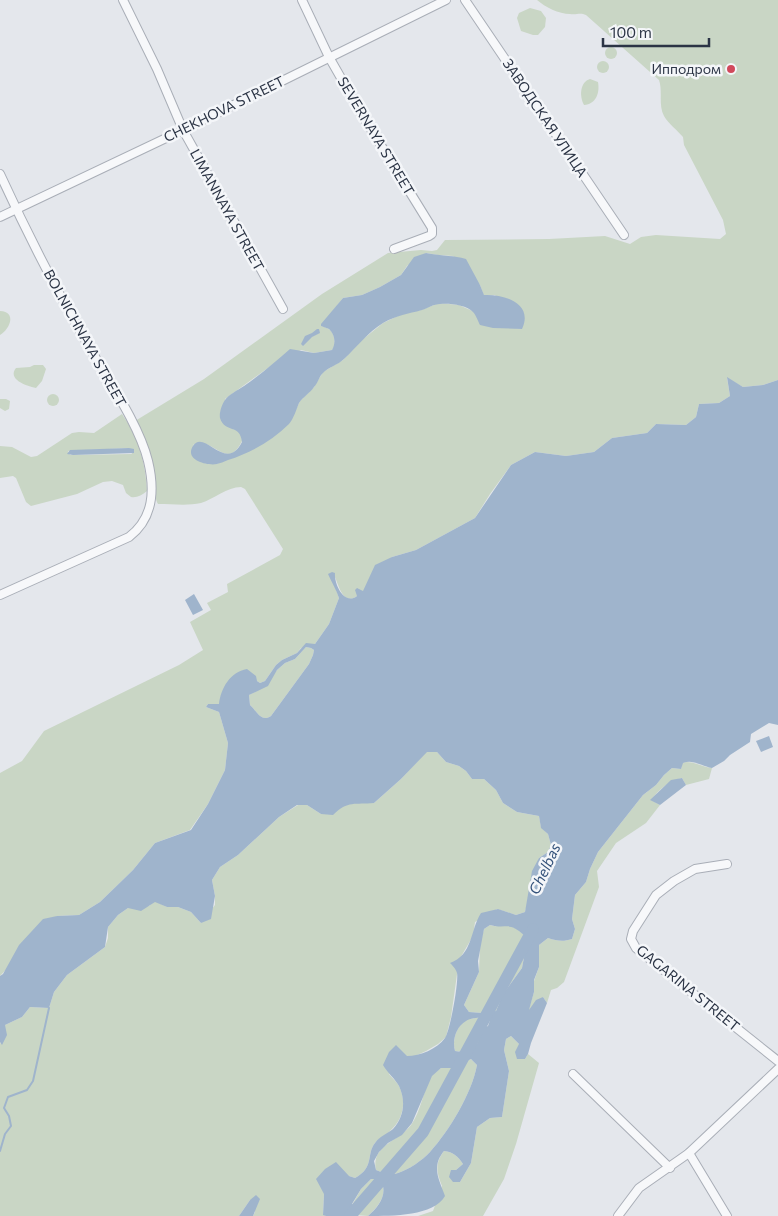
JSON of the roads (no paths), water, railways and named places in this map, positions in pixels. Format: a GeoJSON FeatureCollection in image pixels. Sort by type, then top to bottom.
{"type":"FeatureCollection","features":[{"type":"Feature","properties":{"kind":"street","name":"LIMANNAYA STREET"},"geometry":{"type":"LineString","coordinates":[[123,0],[157,69],[183,130],[283,309]]}},
{"type":"Feature","properties":{"kind":"street","name":"SEVERNAYA STREET"},"geometry":{"type":"LineString","coordinates":[[302,0],[328,57],[432,228],[432,234],[429,236],[394,249]]}},
{"type":"Feature","properties":{"kind":"street","name":"CHEKHOVA STREET"},"geometry":{"type":"LineString","coordinates":[[0,217],[183,130],[446,0]]}},
{"type":"Feature","properties":{"kind":"street","name":"ЗАВОДСКАЯ УЛИЦА"},"geometry":{"type":"LineString","coordinates":[[465,0],[624,235]]}},
{"type":"Feature","properties":{"kind":"street","name":"BOLNICHNAYA STREET"},"geometry":{"type":"LineString","coordinates":[[0,174],[16,210],[66,307],[141,441],[150,471],[151,508],[134,534],[123,541],[0,595]]}},
{"type":"Feature","properties":{"kind":"street","name":"GAGARINA STREET"},"geometry":{"type":"LineString","coordinates":[[727,864],[695,869],[674,881],[656,895],[633,931],[631,940],[636,948],[777,1058]]}},
{"type":"Feature","properties":{"kind":"street"},"geometry":{"type":"LineString","coordinates":[[618,1216],[639,1188],[670,1168],[688,1153],[778,1069]]}},
{"type":"Feature","properties":{"kind":"street"},"geometry":{"type":"LineString","coordinates":[[573,1074],[670,1168]]}},
{"type":"Feature","properties":{"kind":"street"},"geometry":{"type":"LineString","coordinates":[[688,1153],[728,1216]]}},
{"type":"Feature","properties":{"kind":"water"},"geometry":{"type":"Polygon","coordinates":[[[426,253],[466,259],[484,295],[508,298],[521,307],[525,320],[522,329],[493,328],[480,325],[470,310],[462,306],[448,304],[436,305],[393,318],[367,335],[342,361],[324,372],[317,384],[299,403],[294,417],[289,424],[268,441],[244,454],[217,464],[203,463],[194,458],[191,451],[198,442],[203,442],[222,453],[229,454],[236,451],[242,442],[238,432],[225,426],[220,418],[222,406],[228,396],[256,377],[290,349],[314,353],[332,350],[334,336],[329,329],[321,326],[321,324],[343,298],[362,295],[380,287],[401,275],[414,257],[426,253]]]}},
{"type":"Feature","properties":{"kind":"water"},"geometry":{"type":"Polygon","coordinates":[[[319,329],[320,333],[312,337],[303,346],[301,344],[305,336],[319,329]]]}},
{"type":"Feature","properties":{"kind":"water"},"geometry":{"type":"Polygon","coordinates":[[[727,377],[743,387],[763,385],[778,380],[778,725],[769,723],[751,734],[750,742],[712,768],[687,762],[683,763],[681,769],[672,768],[656,785],[643,795],[598,852],[586,882],[575,895],[572,919],[575,929],[572,939],[560,941],[548,938],[539,945],[539,967],[534,980],[534,992],[529,1010],[536,1000],[543,997],[547,1003],[525,1059],[517,1059],[515,1052],[519,1044],[511,1036],[506,1039],[504,1050],[509,1071],[502,1117],[490,1118],[477,1127],[471,1163],[460,1182],[453,1182],[449,1177],[451,1170],[456,1170],[463,1164],[455,1155],[444,1151],[437,1168],[445,1196],[440,1203],[432,1208],[412,1214],[368,1216],[379,1204],[383,1194],[383,1184],[380,1179],[371,1179],[361,1189],[352,1204],[355,1215],[359,1216],[326,1216],[323,1215],[324,1194],[316,1179],[325,1169],[336,1162],[349,1176],[355,1178],[361,1174],[368,1165],[372,1147],[397,1124],[402,1114],[403,1097],[396,1081],[383,1065],[389,1052],[396,1045],[407,1056],[417,1055],[433,1049],[442,1042],[447,1034],[452,1016],[457,978],[454,967],[450,963],[463,954],[467,948],[481,913],[498,909],[516,915],[525,912],[532,871],[539,858],[548,852],[551,845],[548,834],[541,828],[539,816],[517,812],[503,803],[496,790],[484,779],[472,779],[466,771],[459,766],[446,762],[437,752],[427,752],[374,803],[348,805],[333,815],[321,814],[307,805],[297,805],[279,817],[238,855],[220,867],[212,880],[215,896],[211,919],[201,923],[191,912],[178,907],[167,907],[155,902],[141,911],[128,908],[118,915],[108,927],[105,947],[67,975],[54,992],[49,1008],[30,1007],[22,1017],[5,1025],[7,1035],[2,1045],[0,1042],[0,976],[3,974],[19,945],[43,919],[79,915],[100,902],[133,870],[155,843],[191,830],[208,804],[225,770],[228,743],[219,712],[206,707],[208,704],[219,704],[224,687],[236,673],[247,669],[256,676],[257,681],[260,683],[265,681],[276,665],[282,660],[297,653],[306,643],[315,644],[329,624],[339,598],[328,574],[335,573],[336,583],[344,596],[352,598],[357,596],[355,590],[357,588],[363,591],[375,565],[392,557],[416,550],[475,518],[511,465],[535,452],[566,456],[594,452],[612,438],[647,433],[656,424],[686,425],[696,417],[699,404],[719,403],[730,396],[727,377]],[[306,647],[295,659],[285,663],[277,670],[268,686],[249,695],[250,705],[262,717],[267,718],[271,716],[309,664],[314,650],[306,647]],[[490,925],[484,929],[478,961],[479,972],[464,1005],[469,1012],[496,1011],[503,994],[522,968],[526,947],[525,936],[515,928],[490,925]],[[482,1017],[468,1020],[457,1030],[455,1051],[461,1052],[474,1048],[479,1040],[481,1029],[488,1026],[490,1020],[482,1017]],[[471,1059],[453,1068],[441,1068],[432,1076],[412,1123],[402,1135],[388,1143],[379,1152],[374,1161],[376,1170],[390,1174],[402,1172],[423,1158],[437,1143],[452,1123],[465,1099],[477,1065],[471,1059]]]}},
{"type":"Feature","properties":{"kind":"water"},"geometry":{"type":"Polygon","coordinates":[[[134,449],[134,453],[67,454],[70,450],[134,449]]]}},
{"type":"Feature","properties":{"kind":"water"},"geometry":{"type":"Polygon","coordinates":[[[194,594],[203,610],[193,615],[185,600],[194,594]]]}},
{"type":"Feature","properties":{"kind":"water"},"geometry":{"type":"Polygon","coordinates":[[[769,736],[773,747],[761,752],[756,741],[769,736]]]}},
{"type":"Feature","properties":{"kind":"water"},"geometry":{"type":"Polygon","coordinates":[[[682,778],[686,785],[660,805],[650,800],[671,780],[682,778]]]}},
{"type":"Feature","properties":{"kind":"water"},"geometry":{"type":"Polygon","coordinates":[[[256,1195],[260,1199],[253,1216],[239,1216],[250,1200],[256,1195]]]}},
{"type":"Feature","properties":{"kind":"waterway","name":"Chelbas"},"geometry":{"type":"LineString","coordinates":[[350,1216],[423,1132],[533,929]]}},
{"type":"Feature","properties":{"kind":"waterway"},"geometry":{"type":"LineString","coordinates":[[0,1151],[5,1134],[11,1126],[9,1116],[4,1108],[8,1097],[27,1090],[33,1081],[49,1008]]}},
{"type":"Feature","properties":{"kind":"place","name":"Ипподром"},"geometry":{"type":"Point","coordinates":[731,69]}}]}
